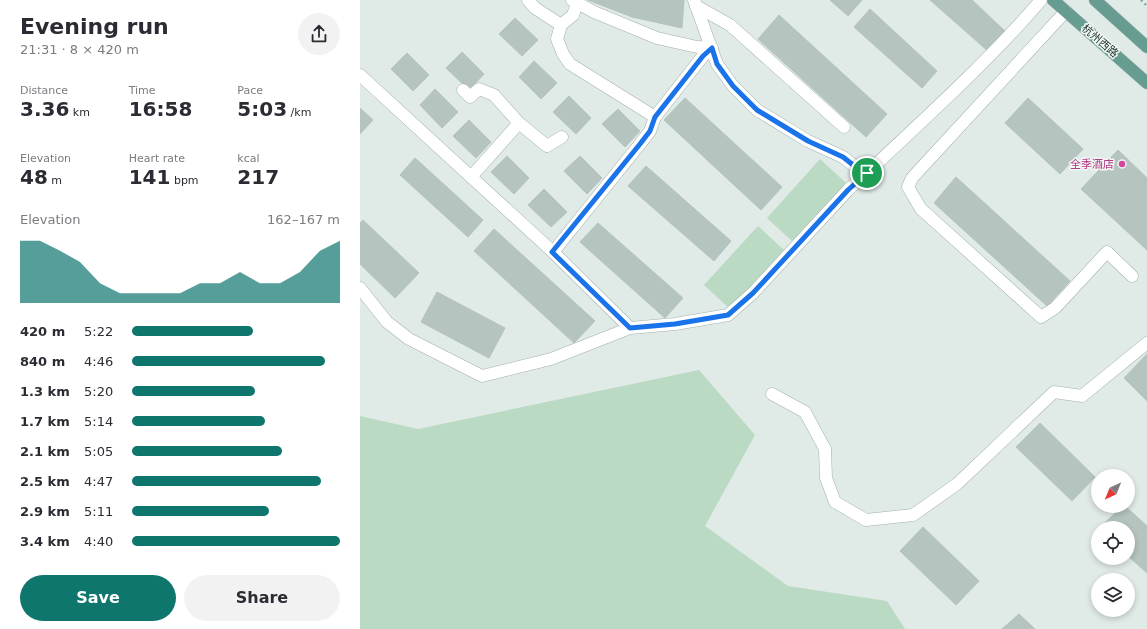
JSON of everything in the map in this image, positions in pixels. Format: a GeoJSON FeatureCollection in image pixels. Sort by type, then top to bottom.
{"type":"FeatureCollection","features":[{"type":"Feature","properties":{"kind":"main road","name":"杭州西路"},"geometry":{"type":"LineString","coordinates":[[1053,0],[1147,83]]}},
{"type":"Feature","properties":{"kind":"main road"},"geometry":{"type":"LineString","coordinates":[[1096,0],[1147,47]]}},
{"type":"Feature","properties":{"kind":"street"},"geometry":{"type":"LineString","coordinates":[[528,0],[535,8],[561,25]]}},
{"type":"Feature","properties":{"kind":"street"},"geometry":{"type":"LineString","coordinates":[[360,288],[388,322],[409,339],[482,376],[550,359],[630,328],[675,324],[728,315],[753,293],[848,190],[976,70],[1016,29],[1041,0]]}},
{"type":"Feature","properties":{"kind":"street"},"geometry":{"type":"LineString","coordinates":[[655,117],[570,64],[563,54],[557,39],[558,31],[561,25],[573,15],[575,1],[594,12],[657,38],[697,48],[712,48]]}},
{"type":"Feature","properties":{"kind":"street"},"geometry":{"type":"LineString","coordinates":[[695,3],[717,64],[733,86],[757,110],[808,141],[843,157],[862,172],[867,173]]}},
{"type":"Feature","properties":{"kind":"street"},"geometry":{"type":"LineString","coordinates":[[695,3],[730,25],[844,127]]}},
{"type":"Feature","properties":{"kind":"street"},"geometry":{"type":"LineString","coordinates":[[1066,11],[912,178],[908,187],[921,209],[1041,318],[1055,308],[1107,252],[1132,276]]}},
{"type":"Feature","properties":{"kind":"street"},"geometry":{"type":"LineString","coordinates":[[552,252],[640,144],[650,131],[655,117],[703,56],[712,48]]}},
{"type":"Feature","properties":{"kind":"street"},"geometry":{"type":"LineString","coordinates":[[360,76],[552,252],[630,328]]}},
{"type":"Feature","properties":{"kind":"street"},"geometry":{"type":"LineString","coordinates":[[463,90],[470,97],[479,88],[494,95],[519,123],[547,146],[562,137]]}},
{"type":"Feature","properties":{"kind":"street"},"geometry":{"type":"LineString","coordinates":[[470,177],[519,123]]}},
{"type":"Feature","properties":{"kind":"street"},"geometry":{"type":"LineString","coordinates":[[772,394],[805,412],[825,449],[826,478],[835,502],[866,520],[913,515],[957,484],[1054,392],[1082,396],[1147,343]]}},
{"type":"Feature","properties":{"kind":"path"},"geometry":{"type":"LineString","coordinates":[[1140,0],[1147,6]]}},
{"type":"Feature","properties":{"kind":"green space"},"geometry":{"type":"Polygon","coordinates":[[[820,159],[846,183],[792,241],[767,218],[820,159]]]}},
{"type":"Feature","properties":{"kind":"green space"},"geometry":{"type":"Polygon","coordinates":[[[758,226],[784,250],[730,309],[704,285],[758,226]]]}},
{"type":"Feature","properties":{"kind":"green space"},"geometry":{"type":"Polygon","coordinates":[[[699,370],[755,435],[705,526],[788,586],[887,601],[905,629],[360,629],[360,416],[418,429],[699,370]]]}},
{"type":"Feature","properties":{"kind":"building"},"geometry":{"type":"Polygon","coordinates":[[[588,0],[684,0],[682,28],[632,17],[588,0]]]}},
{"type":"Feature","properties":{"kind":"building"},"geometry":{"type":"Polygon","coordinates":[[[830,0],[862,0],[848,16],[830,0]]]}},
{"type":"Feature","properties":{"kind":"building"},"geometry":{"type":"Polygon","coordinates":[[[930,0],[972,0],[1006,32],[989,52],[930,0]]]}},
{"type":"Feature","properties":{"kind":"building"},"geometry":{"type":"Polygon","coordinates":[[[870,9],[937,71],[922,88],[854,27],[870,9]]]}},
{"type":"Feature","properties":{"kind":"building"},"geometry":{"type":"Polygon","coordinates":[[[779,15],[887,114],[866,137],[758,39],[779,15]]]}},
{"type":"Feature","properties":{"kind":"building"},"geometry":{"type":"Polygon","coordinates":[[[515,18],[538,40],[522,56],[499,34],[515,18]]]}},
{"type":"Feature","properties":{"kind":"building"},"geometry":{"type":"Polygon","coordinates":[[[462,52],[484,74],[469,90],[446,68],[462,52]]]}},
{"type":"Feature","properties":{"kind":"building"},"geometry":{"type":"Polygon","coordinates":[[[407,53],[429,75],[413,91],[391,69],[407,53]]]}},
{"type":"Feature","properties":{"kind":"building"},"geometry":{"type":"Polygon","coordinates":[[[534,61],[557,83],[541,99],[519,77],[534,61]]]}},
{"type":"Feature","properties":{"kind":"building"},"geometry":{"type":"Polygon","coordinates":[[[435,89],[458,112],[442,128],[420,105],[435,89]]]}},
{"type":"Feature","properties":{"kind":"building"},"geometry":{"type":"Polygon","coordinates":[[[569,96],[591,118],[576,134],[553,112],[569,96]]]}},
{"type":"Feature","properties":{"kind":"building"},"geometry":{"type":"Polygon","coordinates":[[[685,98],[782,187],[761,210],[664,120],[685,98]]]}},
{"type":"Feature","properties":{"kind":"building"},"geometry":{"type":"Polygon","coordinates":[[[1028,98],[1083,149],[1060,174],[1005,123],[1028,98]]]}},
{"type":"Feature","properties":{"kind":"building"},"geometry":{"type":"Polygon","coordinates":[[[360,108],[373,120],[360,134],[360,108]]]}},
{"type":"Feature","properties":{"kind":"building"},"geometry":{"type":"Polygon","coordinates":[[[618,109],[640,131],[625,147],[602,124],[618,109]]]}},
{"type":"Feature","properties":{"kind":"building"},"geometry":{"type":"Polygon","coordinates":[[[469,120],[491,142],[476,158],[453,136],[469,120]]]}},
{"type":"Feature","properties":{"kind":"building"},"geometry":{"type":"Polygon","coordinates":[[[1118,150],[1147,178],[1147,250],[1081,189],[1118,150]]]}},
{"type":"Feature","properties":{"kind":"building"},"geometry":{"type":"Polygon","coordinates":[[[507,156],[529,178],[514,194],[491,172],[507,156]]]}},
{"type":"Feature","properties":{"kind":"building"},"geometry":{"type":"Polygon","coordinates":[[[580,156],[602,178],[587,194],[564,171],[580,156]]]}},
{"type":"Feature","properties":{"kind":"building"},"geometry":{"type":"Polygon","coordinates":[[[415,158],[483,220],[468,237],[400,175],[415,158]]]}},
{"type":"Feature","properties":{"kind":"building"},"geometry":{"type":"Polygon","coordinates":[[[646,166],[731,241],[714,261],[628,186],[646,166]]]}},
{"type":"Feature","properties":{"kind":"building"},"geometry":{"type":"Polygon","coordinates":[[[956,177],[1070,281],[1047,306],[934,203],[956,177]]]}},
{"type":"Feature","properties":{"kind":"building"},"geometry":{"type":"Polygon","coordinates":[[[544,189],[567,212],[551,227],[528,205],[544,189]]]}},
{"type":"Feature","properties":{"kind":"building"},"geometry":{"type":"Polygon","coordinates":[[[363,220],[419,273],[395,298],[360,264],[360,223],[363,220]]]}},
{"type":"Feature","properties":{"kind":"building"},"geometry":{"type":"Polygon","coordinates":[[[598,223],[683,298],[665,318],[580,242],[598,223]]]}},
{"type":"Feature","properties":{"kind":"building"},"geometry":{"type":"Polygon","coordinates":[[[494,229],[595,321],[574,343],[474,251],[494,229]]]}},
{"type":"Feature","properties":{"kind":"building"},"geometry":{"type":"Polygon","coordinates":[[[437,292],[505,328],[489,358],[421,322],[437,292]]]}},
{"type":"Feature","properties":{"kind":"building"},"geometry":{"type":"Polygon","coordinates":[[[1147,354],[1147,401],[1124,378],[1147,354]]]}},
{"type":"Feature","properties":{"kind":"building"},"geometry":{"type":"Polygon","coordinates":[[[1040,423],[1091,473],[1091,481],[1072,501],[1016,447],[1040,423]]]}},
{"type":"Feature","properties":{"kind":"building"},"geometry":{"type":"Polygon","coordinates":[[[1115,513],[1133,513],[1147,526],[1147,573],[1135,562],[1135,521],[1107,521],[1115,513]]]}},
{"type":"Feature","properties":{"kind":"building"},"geometry":{"type":"Polygon","coordinates":[[[923,527],[979,581],[956,605],[900,551],[923,527]]]}},
{"type":"Feature","properties":{"kind":"building"},"geometry":{"type":"Polygon","coordinates":[[[1019,614],[1035,629],[1002,629],[1019,614]]]}},
{"type":"Feature","properties":{"kind":"place","name":"全季酒店"},"geometry":{"type":"Point","coordinates":[1122,164]}},
{"type":"Feature","properties":{"kind":"route"},"geometry":{"type":"LineString","coordinates":[[712,48],[717,64],[733,86],[757,110],[808,141],[843,157],[862,172],[867,173],[848,190],[753,293],[728,315],[675,324],[630,328],[552,252],[640,144],[650,131],[655,117],[703,56],[712,48]]}}]}
